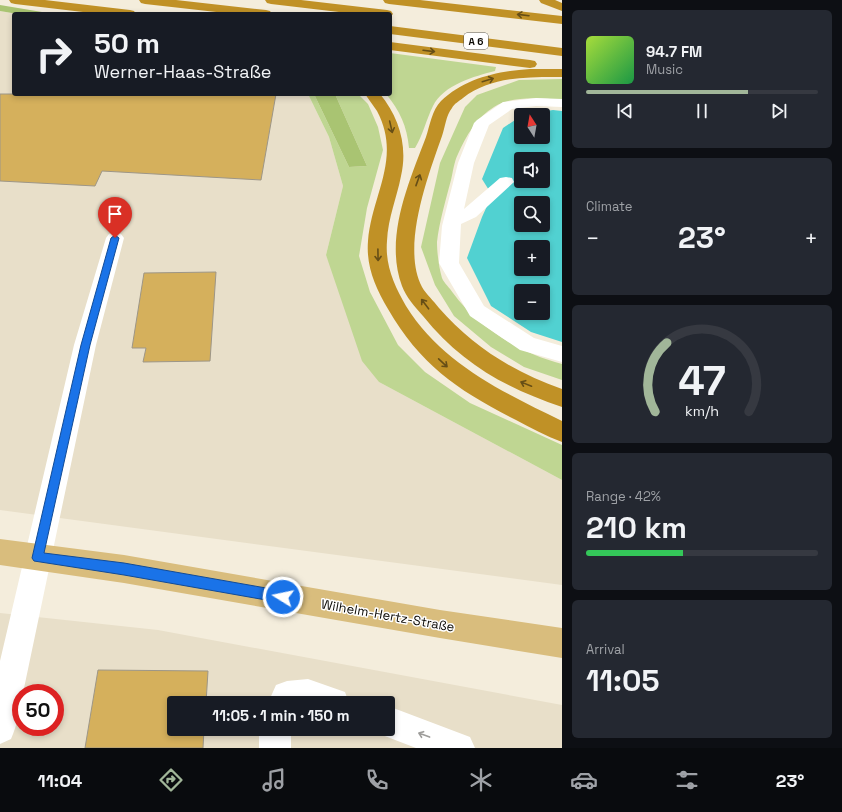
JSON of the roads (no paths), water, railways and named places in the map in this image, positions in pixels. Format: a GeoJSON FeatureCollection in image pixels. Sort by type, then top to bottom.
{"type":"FeatureCollection","features":[{"type":"Feature","properties":{"kind":"highway"},"geometry":{"type":"LineString","coordinates":[[15,0],[114,12]]}},
{"type":"Feature","properties":{"kind":"highway"},"geometry":{"type":"LineString","coordinates":[[145,0],[249,12]]}},
{"type":"Feature","properties":{"kind":"highway"},"geometry":{"type":"LineString","coordinates":[[270,0],[368,12]]}},
{"type":"Feature","properties":{"kind":"highway"},"geometry":{"type":"LineString","coordinates":[[389,0],[562,20]]}},
{"type":"Feature","properties":{"kind":"highway"},"geometry":{"type":"LineString","coordinates":[[545,0],[562,7]]}},
{"type":"Feature","properties":{"kind":"highway","name":"A 6"},"geometry":{"type":"LineString","coordinates":[[392,30],[562,52]]}},
{"type":"Feature","properties":{"kind":"highway"},"geometry":{"type":"LineString","coordinates":[[392,46],[562,69]]}},
{"type":"Feature","properties":{"kind":"highway"},"geometry":{"type":"LineString","coordinates":[[562,73],[531,72],[510,74],[483,82],[464,91],[444,106],[415,187],[408,224],[405,257],[412,287],[439,322],[480,359],[518,380],[562,398]]}},
{"type":"Feature","properties":{"kind":"highway"},"geometry":{"type":"LineString","coordinates":[[373,96],[391,122],[396,148],[394,175],[383,207],[378,238],[378,262],[383,281],[400,316],[416,338],[447,368],[482,392],[562,432]]}},
{"type":"Feature","properties":{"kind":"main road","name":"Wilhelm-Hertz-Straße"},"geometry":{"type":"LineString","coordinates":[[0,552],[124,569],[562,644]]}},
{"type":"Feature","properties":{"kind":"street"},"geometry":{"type":"LineString","coordinates":[[562,103],[536,102],[508,105],[482,123],[466,163],[453,220],[449,263],[476,311],[527,344],[562,354]]}},
{"type":"Feature","properties":{"kind":"street"},"geometry":{"type":"LineString","coordinates":[[453,220],[470,213],[506,182]]}},
{"type":"Feature","properties":{"kind":"street"},"geometry":{"type":"LineString","coordinates":[[0,728],[85,345],[115,238]]}},
{"type":"Feature","properties":{"kind":"street"},"geometry":{"type":"LineString","coordinates":[[287,696],[308,694],[314,696]]}},
{"type":"Feature","properties":{"kind":"street"},"geometry":{"type":"LineString","coordinates":[[395,725],[460,748]]}},
{"type":"Feature","properties":{"kind":"street"},"geometry":{"type":"LineString","coordinates":[[275,736],[276,748]]}},
{"type":"Feature","properties":{"kind":"water"},"geometry":{"type":"Polygon","coordinates":[[[550,110],[562,111],[562,342],[531,332],[491,306],[467,258],[492,195],[482,179],[503,128],[514,121],[514,144],[550,144],[550,110]]]}}]}
